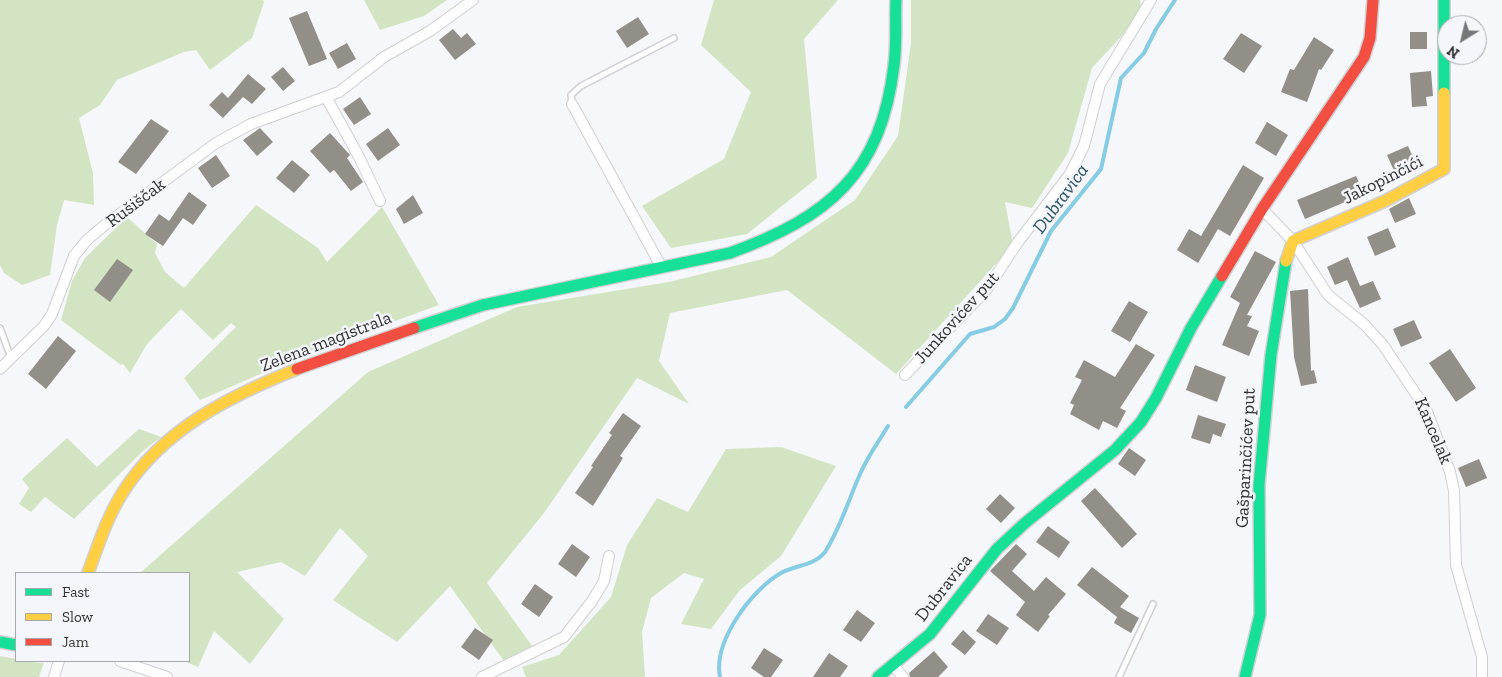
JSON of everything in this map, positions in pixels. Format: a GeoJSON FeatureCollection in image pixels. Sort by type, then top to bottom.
{"type":"FeatureCollection","features":[{"type":"Feature","properties":{"kind":"street","name":"Rušiščak"},"geometry":{"type":"LineString","coordinates":[[0,369],[44,326],[52,314],[74,256],[106,224],[216,143],[238,130],[345,88],[384,57],[430,32],[473,0]]}},
{"type":"Feature","properties":{"kind":"street","name":"Junkovićev put"},"geometry":{"type":"LineString","coordinates":[[905,375],[987,289],[1018,242],[1070,174],[1084,146],[1100,84],[1151,0]]}},
{"type":"Feature","properties":{"kind":"street","name":"Dubravica"},"geometry":{"type":"LineString","coordinates":[[878,677],[930,634],[997,549],[1025,523],[1115,450],[1141,422],[1156,398],[1191,328],[1262,209],[1364,58],[1370,38],[1373,0]]}},
{"type":"Feature","properties":{"kind":"street","name":"Jakopinčići"},"geometry":{"type":"LineString","coordinates":[[1293,242],[1385,201],[1444,169],[1444,0]]}},
{"type":"Feature","properties":{"kind":"street","name":"Zelena magistrala"},"geometry":{"type":"LineString","coordinates":[[88,572],[110,516],[123,492],[144,463],[175,434],[207,411],[266,382],[331,356],[483,305],[730,254],[780,235],[824,208],[853,180],[874,147],[886,112],[894,62],[893,1]]}},
{"type":"Feature","properties":{"kind":"street"},"geometry":{"type":"LineString","coordinates":[[326,97],[358,155],[380,201]]}},
{"type":"Feature","properties":{"kind":"street"},"geometry":{"type":"LineString","coordinates":[[572,104],[662,268]]}},
{"type":"Feature","properties":{"kind":"street","name":"Kancelak"},"geometry":{"type":"LineString","coordinates":[[1262,209],[1293,242],[1328,295],[1364,325],[1383,345],[1426,409],[1450,472],[1454,491],[1456,565],[1482,657],[1482,677]]}},
{"type":"Feature","properties":{"kind":"street","name":"Gašparinčićev put"},"geometry":{"type":"LineString","coordinates":[[1244,677],[1260,615],[1259,485],[1271,355],[1283,268],[1293,242]]}},
{"type":"Feature","properties":{"kind":"street"},"geometry":{"type":"LineString","coordinates":[[482,677],[564,637],[592,601],[604,581],[609,556]]}},
{"type":"Feature","properties":{"kind":"street"},"geometry":{"type":"LineString","coordinates":[[0,642],[15,646]]}},
{"type":"Feature","properties":{"kind":"street"},"geometry":{"type":"LineString","coordinates":[[54,677],[59,662]]}},
{"type":"Feature","properties":{"kind":"street"},"geometry":{"type":"LineString","coordinates":[[123,662],[166,677]]}},
{"type":"Feature","properties":{"kind":"street"},"geometry":{"type":"LineString","coordinates":[[893,665],[903,677]]}},
{"type":"Feature","properties":{"kind":"lane"},"geometry":{"type":"LineString","coordinates":[[572,104],[570,95],[581,86],[674,38]]}},
{"type":"Feature","properties":{"kind":"lane"},"geometry":{"type":"LineString","coordinates":[[0,328],[11,359]]}},
{"type":"Feature","properties":{"kind":"lane"},"geometry":{"type":"LineString","coordinates":[[1119,677],[1153,604]]}},
{"type":"Feature","properties":{"kind":"green space"},"geometry":{"type":"Polygon","coordinates":[[[0,0],[263,0],[264,2],[252,38],[210,70],[196,50],[184,52],[117,80],[100,105],[79,118],[93,173],[94,205],[64,200],[57,225],[50,275],[22,285],[4,273],[0,265],[0,0]]]}},
{"type":"Feature","properties":{"kind":"green space"},"geometry":{"type":"Polygon","coordinates":[[[364,0],[447,0],[424,16],[380,30],[364,0]]]}},
{"type":"Feature","properties":{"kind":"green space"},"geometry":{"type":"Polygon","coordinates":[[[714,0],[838,0],[804,39],[817,178],[747,234],[671,248],[642,206],[724,159],[751,92],[701,45],[714,0]]]}},
{"type":"Feature","properties":{"kind":"green space"},"geometry":{"type":"Polygon","coordinates":[[[911,0],[1140,0],[1142,14],[1092,68],[1068,153],[1032,208],[1005,202],[1013,245],[896,374],[787,290],[670,313],[659,361],[689,404],[637,378],[544,513],[487,583],[532,646],[504,661],[450,586],[397,642],[333,600],[368,556],[340,528],[305,576],[281,562],[237,572],[284,619],[250,664],[214,631],[198,667],[186,662],[190,662],[190,572],[141,572],[368,372],[517,307],[669,282],[771,257],[855,200],[898,136],[911,43],[911,0]]]}},
{"type":"Feature","properties":{"kind":"green space"},"geometry":{"type":"Polygon","coordinates":[[[256,205],[318,248],[327,262],[382,207],[439,305],[321,348],[200,400],[184,378],[236,327],[231,323],[213,340],[181,309],[147,344],[130,373],[123,364],[121,365],[61,320],[72,281],[85,258],[127,217],[157,244],[155,253],[165,272],[184,288],[256,205]]]}},
{"type":"Feature","properties":{"kind":"green space"},"geometry":{"type":"Polygon","coordinates":[[[139,429],[161,437],[144,450],[74,519],[45,497],[31,512],[19,504],[29,488],[22,479],[67,438],[97,467],[139,429]]]}},
{"type":"Feature","properties":{"kind":"green space"},"geometry":{"type":"Polygon","coordinates":[[[781,447],[836,466],[781,556],[740,590],[711,629],[681,624],[704,579],[684,573],[651,598],[642,632],[645,677],[526,677],[522,667],[559,655],[611,597],[627,545],[657,498],[688,512],[726,449],[781,447]]]}},
{"type":"Feature","properties":{"kind":"green space"},"geometry":{"type":"Polygon","coordinates":[[[0,656],[15,659],[15,662],[44,663],[39,677],[0,677],[0,656]]]}},
{"type":"Feature","properties":{"kind":"building"},"geometry":{"type":"Polygon","coordinates":[[[307,11],[327,59],[309,66],[289,18],[307,11]]]}},
{"type":"Feature","properties":{"kind":"building"},"geometry":{"type":"Polygon","coordinates":[[[638,17],[649,34],[627,48],[616,31],[638,17]]]}},
{"type":"Feature","properties":{"kind":"building"},"geometry":{"type":"Polygon","coordinates":[[[453,29],[461,38],[467,33],[476,44],[455,60],[439,40],[453,29]]]}},
{"type":"Feature","properties":{"kind":"building"},"geometry":{"type":"Polygon","coordinates":[[[1410,32],[1427,32],[1427,49],[1410,49],[1410,32]]]}},
{"type":"Feature","properties":{"kind":"building"},"geometry":{"type":"Polygon","coordinates":[[[1241,33],[1262,46],[1244,73],[1223,59],[1241,33]]]}},
{"type":"Feature","properties":{"kind":"building"},"geometry":{"type":"Polygon","coordinates":[[[1314,37],[1334,50],[1321,70],[1319,69],[1307,102],[1281,92],[1290,69],[1294,70],[1314,37]]]}},
{"type":"Feature","properties":{"kind":"building"},"geometry":{"type":"Polygon","coordinates":[[[347,43],[356,59],[338,69],[329,53],[347,43]]]}},
{"type":"Feature","properties":{"kind":"building"},"geometry":{"type":"Polygon","coordinates":[[[283,67],[295,81],[283,91],[271,77],[283,67]]]}},
{"type":"Feature","properties":{"kind":"building"},"geometry":{"type":"Polygon","coordinates":[[[1431,71],[1433,96],[1426,97],[1427,106],[1412,107],[1410,73],[1431,71]]]}},
{"type":"Feature","properties":{"kind":"building"},"geometry":{"type":"Polygon","coordinates":[[[248,74],[266,89],[252,104],[243,97],[223,118],[209,105],[222,92],[228,98],[248,74]]]}},
{"type":"Feature","properties":{"kind":"building"},"geometry":{"type":"Polygon","coordinates":[[[360,97],[371,114],[354,125],[343,109],[360,97]]]}},
{"type":"Feature","properties":{"kind":"building"},"geometry":{"type":"Polygon","coordinates":[[[151,119],[169,131],[136,174],[118,162],[151,119]]]}},
{"type":"Feature","properties":{"kind":"building"},"geometry":{"type":"Polygon","coordinates":[[[1267,122],[1288,135],[1276,156],[1255,143],[1267,122]]]}},
{"type":"Feature","properties":{"kind":"building"},"geometry":{"type":"Polygon","coordinates":[[[260,128],[273,142],[257,156],[243,140],[260,128]]]}},
{"type":"Feature","properties":{"kind":"building"},"geometry":{"type":"Polygon","coordinates":[[[388,128],[400,145],[378,161],[366,144],[388,128]]]}},
{"type":"Feature","properties":{"kind":"building"},"geometry":{"type":"Polygon","coordinates":[[[330,133],[350,155],[347,158],[363,182],[351,191],[334,170],[330,173],[310,151],[330,133]]]}},
{"type":"Feature","properties":{"kind":"building"},"geometry":{"type":"Polygon","coordinates":[[[1408,146],[1416,164],[1395,173],[1387,155],[1408,146]]]}},
{"type":"Feature","properties":{"kind":"building"},"geometry":{"type":"Polygon","coordinates":[[[216,155],[230,176],[212,188],[198,168],[216,155]]]}},
{"type":"Feature","properties":{"kind":"building"},"geometry":{"type":"Polygon","coordinates":[[[292,160],[310,175],[294,193],[276,178],[292,160]]]}},
{"type":"Feature","properties":{"kind":"building"},"geometry":{"type":"Polygon","coordinates":[[[1243,165],[1264,178],[1230,236],[1218,229],[1198,263],[1177,250],[1189,229],[1201,236],[1243,165]]]}},
{"type":"Feature","properties":{"kind":"building"},"geometry":{"type":"Polygon","coordinates":[[[1356,176],[1364,194],[1305,219],[1297,200],[1356,176]]]}},
{"type":"Feature","properties":{"kind":"building"},"geometry":{"type":"Polygon","coordinates":[[[189,192],[207,205],[193,225],[183,218],[163,246],[145,234],[159,214],[169,221],[189,192]]]}},
{"type":"Feature","properties":{"kind":"building"},"geometry":{"type":"Polygon","coordinates":[[[413,195],[423,213],[404,224],[396,209],[413,195]]]}},
{"type":"Feature","properties":{"kind":"building"},"geometry":{"type":"Polygon","coordinates":[[[1409,198],[1416,214],[1395,223],[1389,209],[1409,198]]]}},
{"type":"Feature","properties":{"kind":"building"},"geometry":{"type":"Polygon","coordinates":[[[1388,228],[1396,247],[1375,256],[1367,237],[1388,228]]]}},
{"type":"Feature","properties":{"kind":"building"},"geometry":{"type":"Polygon","coordinates":[[[1255,251],[1276,262],[1247,315],[1252,316],[1247,326],[1259,331],[1249,356],[1222,345],[1240,303],[1230,297],[1255,251]]]}},
{"type":"Feature","properties":{"kind":"building"},"geometry":{"type":"Polygon","coordinates":[[[1348,257],[1360,286],[1373,281],[1381,299],[1360,308],[1347,280],[1335,285],[1327,267],[1348,257]]]}},
{"type":"Feature","properties":{"kind":"building"},"geometry":{"type":"Polygon","coordinates":[[[117,259],[133,270],[110,302],[94,290],[117,259]]]}},
{"type":"Feature","properties":{"kind":"building"},"geometry":{"type":"Polygon","coordinates":[[[1308,289],[1311,371],[1314,370],[1317,383],[1301,386],[1294,357],[1290,291],[1308,289]]]}},
{"type":"Feature","properties":{"kind":"building"},"geometry":{"type":"Polygon","coordinates":[[[1129,301],[1148,312],[1130,342],[1111,331],[1129,301]]]}},
{"type":"Feature","properties":{"kind":"building"},"geometry":{"type":"Polygon","coordinates":[[[1414,320],[1422,338],[1401,347],[1393,329],[1414,320]]]}},
{"type":"Feature","properties":{"kind":"building"},"geometry":{"type":"Polygon","coordinates":[[[58,336],[76,351],[46,389],[28,374],[58,336]]]}},
{"type":"Feature","properties":{"kind":"building"},"geometry":{"type":"Polygon","coordinates":[[[1136,344],[1155,355],[1120,408],[1126,411],[1117,428],[1103,421],[1099,430],[1070,414],[1074,405],[1070,403],[1082,380],[1075,377],[1084,360],[1115,377],[1136,344]]]}},
{"type":"Feature","properties":{"kind":"building"},"geometry":{"type":"Polygon","coordinates":[[[1450,349],[1476,388],[1456,402],[1429,363],[1450,349]]]}},
{"type":"Feature","properties":{"kind":"building"},"geometry":{"type":"Polygon","coordinates":[[[1195,365],[1226,377],[1217,402],[1186,390],[1195,365]]]}},
{"type":"Feature","properties":{"kind":"building"},"geometry":{"type":"Polygon","coordinates":[[[623,413],[641,426],[620,456],[623,458],[593,506],[575,493],[593,467],[591,466],[612,435],[609,433],[623,413]]]}},
{"type":"Feature","properties":{"kind":"building"},"geometry":{"type":"Polygon","coordinates":[[[1198,415],[1226,424],[1221,437],[1213,434],[1210,444],[1191,438],[1198,415]]]}},
{"type":"Feature","properties":{"kind":"building"},"geometry":{"type":"Polygon","coordinates":[[[1129,448],[1146,460],[1135,476],[1118,464],[1129,448]]]}},
{"type":"Feature","properties":{"kind":"building"},"geometry":{"type":"Polygon","coordinates":[[[1479,459],[1487,478],[1466,487],[1458,468],[1479,459]]]}},
{"type":"Feature","properties":{"kind":"building"},"geometry":{"type":"Polygon","coordinates":[[[1095,488],[1137,534],[1122,548],[1081,501],[1095,488]]]}},
{"type":"Feature","properties":{"kind":"building"},"geometry":{"type":"Polygon","coordinates":[[[1000,494],[1015,508],[1001,523],[986,509],[1000,494]]]}},
{"type":"Feature","properties":{"kind":"building"},"geometry":{"type":"Polygon","coordinates":[[[1048,526],[1070,542],[1059,558],[1036,542],[1048,526]]]}},
{"type":"Feature","properties":{"kind":"building"},"geometry":{"type":"Polygon","coordinates":[[[572,544],[590,557],[576,577],[558,564],[572,544]]]}},
{"type":"Feature","properties":{"kind":"building"},"geometry":{"type":"Polygon","coordinates":[[[1016,544],[1027,554],[1012,571],[1034,591],[1046,577],[1066,594],[1048,615],[1050,616],[1038,632],[1016,615],[1025,602],[990,571],[1016,544]]]}},
{"type":"Feature","properties":{"kind":"building"},"geometry":{"type":"Polygon","coordinates":[[[1092,567],[1129,596],[1120,607],[1139,618],[1131,633],[1114,623],[1117,617],[1077,585],[1092,567]]]}},
{"type":"Feature","properties":{"kind":"building"},"geometry":{"type":"Polygon","coordinates":[[[535,584],[553,597],[539,617],[521,604],[535,584]]]}},
{"type":"Feature","properties":{"kind":"building"},"geometry":{"type":"Polygon","coordinates":[[[857,610],[875,623],[861,642],[843,630],[857,610]]]}},
{"type":"Feature","properties":{"kind":"building"},"geometry":{"type":"Polygon","coordinates":[[[988,614],[1009,628],[997,645],[976,631],[988,614]]]}},
{"type":"Feature","properties":{"kind":"building"},"geometry":{"type":"Polygon","coordinates":[[[475,628],[493,640],[479,660],[461,647],[475,628]]]}},
{"type":"Feature","properties":{"kind":"building"},"geometry":{"type":"Polygon","coordinates":[[[963,630],[976,642],[965,655],[951,644],[963,630]]]}},
{"type":"Feature","properties":{"kind":"building"},"geometry":{"type":"Polygon","coordinates":[[[764,648],[783,660],[771,677],[764,677],[751,668],[764,648]]]}},
{"type":"Feature","properties":{"kind":"building"},"geometry":{"type":"Polygon","coordinates":[[[934,651],[948,667],[938,677],[910,677],[909,673],[934,651]]]}},
{"type":"Feature","properties":{"kind":"building"},"geometry":{"type":"Polygon","coordinates":[[[829,653],[848,666],[840,677],[813,677],[829,653]]]}},
{"type":"Feature","properties":{"kind":"waterway","name":"Dubravica"},"geometry":{"type":"LineString","coordinates":[[906,407],[970,334],[994,327],[1005,319],[1013,308],[1051,231],[1101,169],[1121,78],[1144,53],[1156,29],[1175,0]]}},
{"type":"Feature","properties":{"kind":"waterway","name":"Dubravica"},"geometry":{"type":"LineString","coordinates":[[720,677],[719,663],[722,648],[737,618],[747,604],[769,581],[786,570],[810,563],[821,557],[825,552],[840,523],[864,466],[888,426]]}},
{"type":"Feature","properties":{"kind":"traffic: fast"},"geometry":{"type":"LineString","coordinates":[[414,328],[483,305],[730,253],[796,224],[822,206],[844,186],[862,163],[877,135],[887,103],[894,65],[896,0]]}},
{"type":"Feature","properties":{"kind":"traffic: fast"},"geometry":{"type":"LineString","coordinates":[[1444,0],[1444,93]]}},
{"type":"Feature","properties":{"kind":"traffic: fast"},"geometry":{"type":"LineString","coordinates":[[1245,677],[1260,615],[1259,485],[1271,355],[1286,261]]}},
{"type":"Feature","properties":{"kind":"traffic: fast"},"geometry":{"type":"LineString","coordinates":[[878,677],[930,634],[997,549],[1025,523],[1115,450],[1141,422],[1156,398],[1191,328],[1222,276]]}},
{"type":"Feature","properties":{"kind":"traffic: fast"},"geometry":{"type":"LineString","coordinates":[[0,642],[15,645]]}},
{"type":"Feature","properties":{"kind":"traffic: slow"},"geometry":{"type":"LineString","coordinates":[[1286,261],[1293,241],[1385,201],[1444,169],[1444,93]]}},
{"type":"Feature","properties":{"kind":"traffic: slow"},"geometry":{"type":"LineString","coordinates":[[88,572],[103,532],[117,502],[139,470],[158,450],[200,417],[223,403],[297,369]]}},
{"type":"Feature","properties":{"kind":"traffic: jam"},"geometry":{"type":"LineString","coordinates":[[1222,276],[1262,209],[1364,57],[1370,38],[1373,0]]}},
{"type":"Feature","properties":{"kind":"traffic: jam"},"geometry":{"type":"LineString","coordinates":[[297,369],[414,328]]}}]}
